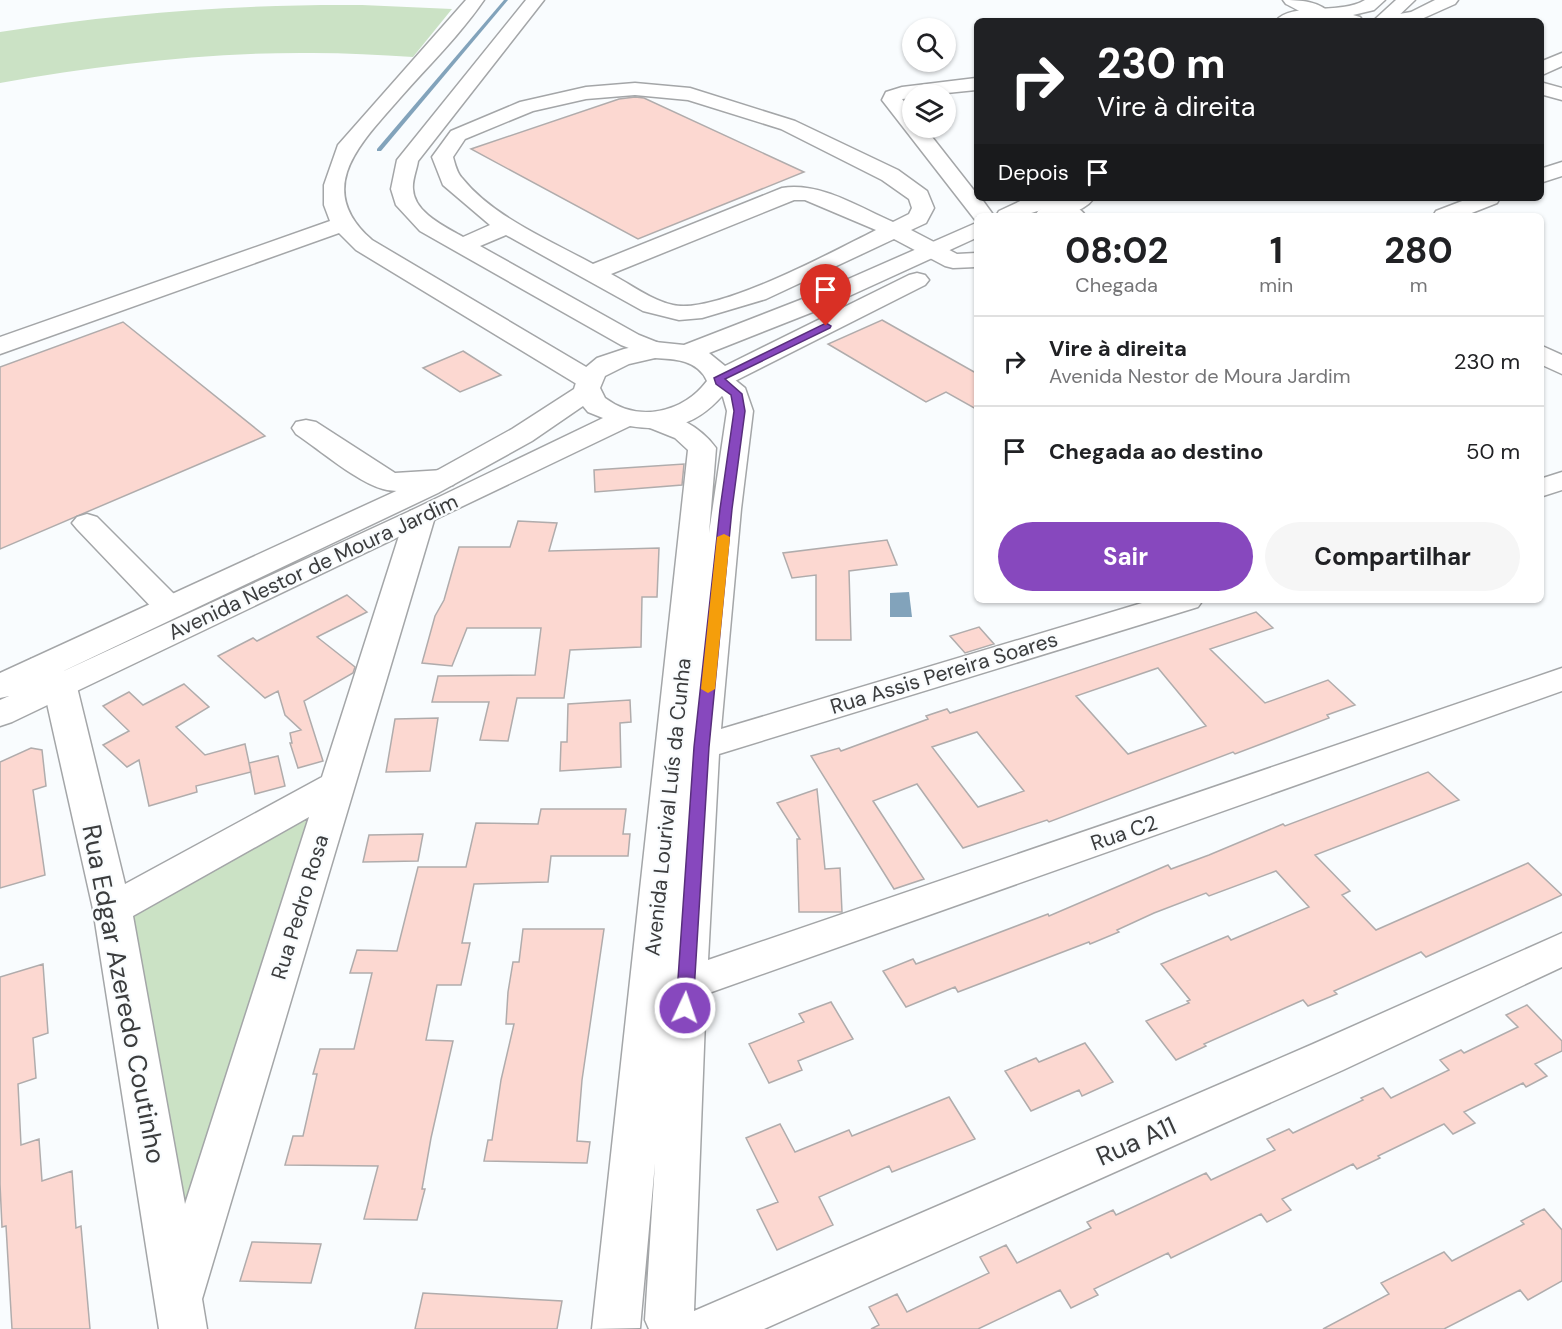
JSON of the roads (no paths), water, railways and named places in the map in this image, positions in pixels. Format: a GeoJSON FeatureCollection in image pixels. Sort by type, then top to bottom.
{"type":"FeatureCollection","features":[{"type":"Feature","properties":{"kind":"street"},"geometry":{"type":"LineString","coordinates":[[475,0],[348,145],[336,168],[333,188],[339,215],[364,245],[588,386],[592,401],[599,407],[640,419]]}},
{"type":"Feature","properties":{"kind":"street"},"geometry":{"type":"LineString","coordinates":[[536,0],[408,160],[403,175],[402,189],[407,206],[428,226],[460,246],[630,340],[655,350]]}},
{"type":"Feature","properties":{"kind":"street"},"geometry":{"type":"LineString","coordinates":[[1284,12],[1297,16],[1326,15],[1368,6],[1376,0]]}},
{"type":"Feature","properties":{"kind":"street"},"geometry":{"type":"LineString","coordinates":[[1385,18],[1406,0]]}},
{"type":"Feature","properties":{"kind":"street"},"geometry":{"type":"LineString","coordinates":[[1405,18],[1416,16],[1449,0]]}},
{"type":"Feature","properties":{"kind":"street"},"geometry":{"type":"LineString","coordinates":[[1326,15],[1340,18]]}},
{"type":"Feature","properties":{"kind":"street"},"geometry":{"type":"LineString","coordinates":[[1544,68],[1562,59]]}},
{"type":"Feature","properties":{"kind":"street"},"geometry":{"type":"LineString","coordinates":[[956,86],[974,84]]}},
{"type":"Feature","properties":{"kind":"street"},"geometry":{"type":"LineString","coordinates":[[635,89],[690,94],[788,125],[890,175],[919,195],[922,208],[918,218],[894,230],[745,298],[696,312],[676,314],[652,306],[507,226],[486,212],[451,180],[442,157],[458,135],[527,106],[586,93],[635,89]]}},
{"type":"Feature","properties":{"kind":"street"},"geometry":{"type":"LineString","coordinates":[[1544,89],[1562,94]]}},
{"type":"Feature","properties":{"kind":"street"},"geometry":{"type":"LineString","coordinates":[[902,93],[894,96],[892,100],[902,112]]}},
{"type":"Feature","properties":{"kind":"street"},"geometry":{"type":"LineString","coordinates":[[1544,97],[1562,103]]}},
{"type":"Feature","properties":{"kind":"street"},"geometry":{"type":"LineString","coordinates":[[922,138],[981,213]]}},
{"type":"Feature","properties":{"kind":"street"},"geometry":{"type":"LineString","coordinates":[[1544,175],[1562,168]]}},
{"type":"Feature","properties":{"kind":"street"},"geometry":{"type":"LineString","coordinates":[[1544,189],[1562,194]]}},
{"type":"Feature","properties":{"kind":"street"},"geometry":{"type":"LineString","coordinates":[[592,273],[735,214],[794,193],[808,193],[954,257]]}},
{"type":"Feature","properties":{"kind":"street"},"geometry":{"type":"LineString","coordinates":[[1025,213],[1054,208],[1074,201]]}},
{"type":"Feature","properties":{"kind":"street"},"geometry":{"type":"LineString","coordinates":[[1452,213],[1482,201]]}},
{"type":"Feature","properties":{"kind":"street"},"geometry":{"type":"LineString","coordinates":[[0,324],[339,215]]}},
{"type":"Feature","properties":{"kind":"street"},"geometry":{"type":"LineString","coordinates":[[0,346],[339,215]]}},
{"type":"Feature","properties":{"kind":"street"},"geometry":{"type":"LineString","coordinates":[[460,246],[507,226]]}},
{"type":"Feature","properties":{"kind":"street","name":"Avenida Nestor de Moura Jardim"},"geometry":{"type":"LineString","coordinates":[[0,687],[51,677],[640,419],[695,408],[704,402],[720,380],[954,257],[974,232]]}},
{"type":"Feature","properties":{"kind":"street","name":"Avenida Nestor de Moura Jardim"},"geometry":{"type":"LineString","coordinates":[[687,353],[814,303],[974,251]]}},
{"type":"Feature","properties":{"kind":"street","name":"Avenida Nestor de Moura Jardim"},"geometry":{"type":"LineString","coordinates":[[0,714],[51,677],[170,608],[443,479],[522,435],[588,386],[602,365],[625,354],[655,350],[687,353],[709,363],[720,380]]}},
{"type":"Feature","properties":{"kind":"street"},"geometry":{"type":"LineString","coordinates":[[1544,355],[1562,366]]}},
{"type":"Feature","properties":{"kind":"street","name":"Avenida Lourival Luís da Cunha"},"geometry":{"type":"LineString","coordinates":[[616,1329],[633,1319],[652,1316],[687,1326],[686,984],[702,747],[726,509],[740,411],[736,394],[720,380]]}},
{"type":"Feature","properties":{"kind":"street","name":"Avenida Lourival Luís da Cunha"},"geometry":{"type":"LineString","coordinates":[[616,1329],[702,448],[685,432],[640,419]]}},
{"type":"Feature","properties":{"kind":"street"},"geometry":{"type":"LineString","coordinates":[[306,428],[370,472],[390,482],[443,479]]}},
{"type":"Feature","properties":{"kind":"street"},"geometry":{"type":"LineString","coordinates":[[1544,487],[1562,481]]}},
{"type":"Feature","properties":{"kind":"street","name":"Rua Pedro Rosa"},"geometry":{"type":"LineString","coordinates":[[181,1313],[420,517]]}},
{"type":"Feature","properties":{"kind":"street"},"geometry":{"type":"LineString","coordinates":[[87,523],[170,608]]}},
{"type":"Feature","properties":{"kind":"street","name":"Rua Assis Pereira Soares"},"geometry":{"type":"LineString","coordinates":[[702,747],[1177,603]]}},
{"type":"Feature","properties":{"kind":"street","name":"Rua Edgar Azeredo Coutinho"},"geometry":{"type":"LineString","coordinates":[[51,677],[112,909],[181,1313]]}},
{"type":"Feature","properties":{"kind":"street","name":"Rua C2"},"geometry":{"type":"LineString","coordinates":[[686,984],[1258,787],[1562,679]]}},
{"type":"Feature","properties":{"kind":"street"},"geometry":{"type":"LineString","coordinates":[[112,909],[338,784]]}},
{"type":"Feature","properties":{"kind":"street","name":"Rua A11"},"geometry":{"type":"LineString","coordinates":[[687,1326],[1328,1057],[1562,949]]}},
{"type":"Feature","properties":{"kind":"water"},"geometry":{"type":"Polygon","coordinates":[[[909,592],[912,617],[890,617],[890,593],[909,592]]]}},
{"type":"Feature","properties":{"kind":"waterway"},"geometry":{"type":"LineString","coordinates":[[379,150],[506,0]]}}]}
